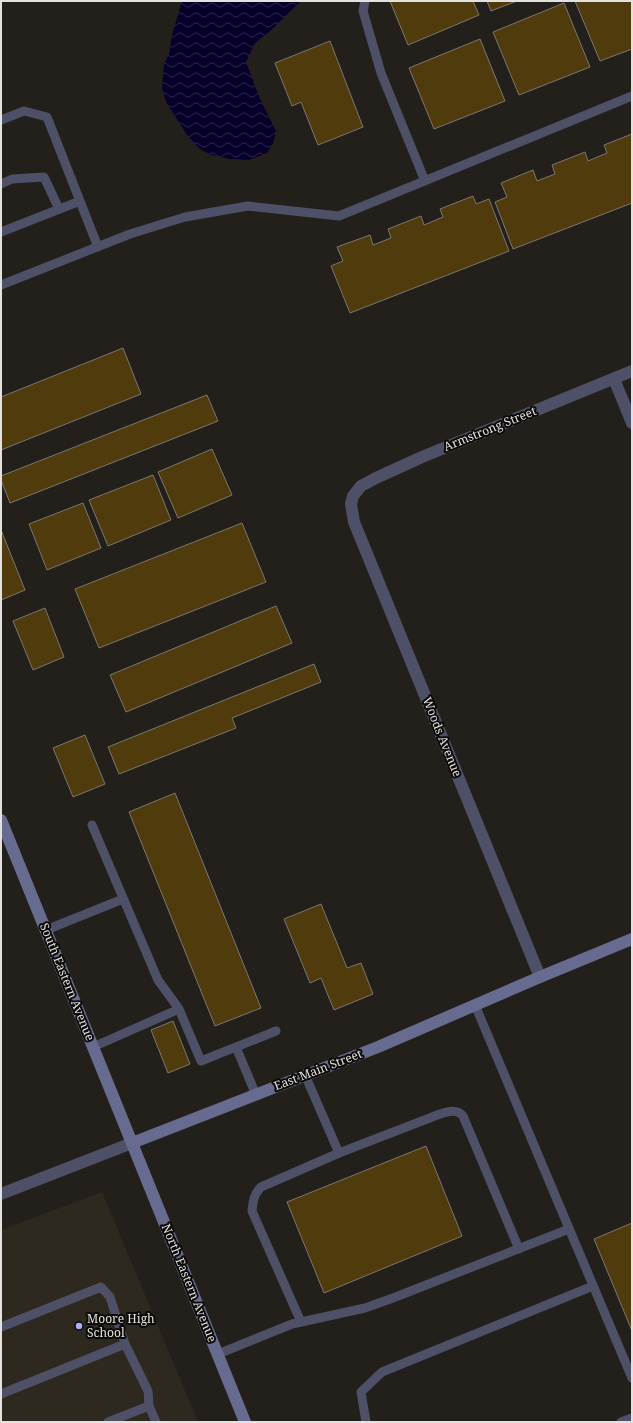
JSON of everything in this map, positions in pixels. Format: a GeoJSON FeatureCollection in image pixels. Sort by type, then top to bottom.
{"type":"FeatureCollection","features":[{"type":"Feature","properties":{"kind":"main road","name":"South Eastern Avenue"},"geometry":{"type":"LineString","coordinates":[[1,820],[132,1143]]}},
{"type":"Feature","properties":{"kind":"main road","name":"East Main Street"},"geometry":{"type":"LineString","coordinates":[[132,1143],[378,1047],[632,939]]}},
{"type":"Feature","properties":{"kind":"main road","name":"North Eastern Avenue"},"geometry":{"type":"LineString","coordinates":[[132,1143],[246,1422]]}},
{"type":"Feature","properties":{"kind":"street","name":"Armstrong Street"},"geometry":{"type":"LineString","coordinates":[[353,496],[361,486],[371,480],[422,457],[632,371]]}},
{"type":"Feature","properties":{"kind":"street"},"geometry":{"type":"LineString","coordinates":[[614,379],[632,423]]}},
{"type":"Feature","properties":{"kind":"street","name":"Woods Avenue"},"geometry":{"type":"LineString","coordinates":[[353,496],[351,512],[354,522],[540,977]]}},
{"type":"Feature","properties":{"kind":"street","name":"East Main Street"},"geometry":{"type":"LineString","coordinates":[[1,1194],[132,1143]]}},
{"type":"Feature","properties":{"kind":"lane"},"geometry":{"type":"LineString","coordinates":[[365,1],[363,11],[381,73],[425,181]]}},
{"type":"Feature","properties":{"kind":"lane"},"geometry":{"type":"LineString","coordinates":[[1,285],[130,234],[185,217],[248,206],[339,216],[632,96]]}},
{"type":"Feature","properties":{"kind":"lane"},"geometry":{"type":"LineString","coordinates":[[1,120],[24,111],[47,118],[98,247]]}},
{"type":"Feature","properties":{"kind":"lane"},"geometry":{"type":"LineString","coordinates":[[1,184],[12,179],[44,177],[58,209]]}},
{"type":"Feature","properties":{"kind":"lane"},"geometry":{"type":"LineString","coordinates":[[1,232],[80,201]]}},
{"type":"Feature","properties":{"kind":"lane"},"geometry":{"type":"LineString","coordinates":[[92,825],[158,980],[179,1009],[201,1061],[276,1031]]}},
{"type":"Feature","properties":{"kind":"lane"},"geometry":{"type":"LineString","coordinates":[[46,930],[123,899]]}},
{"type":"Feature","properties":{"kind":"lane"},"geometry":{"type":"LineString","coordinates":[[475,1005],[632,1378]]}},
{"type":"Feature","properties":{"kind":"lane"},"geometry":{"type":"LineString","coordinates":[[93,1047],[179,1009]]}},
{"type":"Feature","properties":{"kind":"lane"},"geometry":{"type":"LineString","coordinates":[[236,1047],[256,1095]]}},
{"type":"Feature","properties":{"kind":"lane"},"geometry":{"type":"LineString","coordinates":[[305,1076],[339,1153]]}},
{"type":"Feature","properties":{"kind":"lane"},"geometry":{"type":"LineString","coordinates":[[301,1322],[252,1211],[256,1191],[261,1187],[339,1153],[440,1114],[457,1112],[463,1116],[519,1249]]}},
{"type":"Feature","properties":{"kind":"lane"},"geometry":{"type":"LineString","coordinates":[[218,1354],[292,1324],[372,1305],[570,1229]]}},
{"type":"Feature","properties":{"kind":"lane"},"geometry":{"type":"LineString","coordinates":[[366,1422],[362,1392],[382,1372],[593,1286]]}},
{"type":"Feature","properties":{"kind":"lane"},"geometry":{"type":"LineString","coordinates":[[1,1327],[101,1287],[110,1297],[124,1344],[148,1391],[149,1406],[156,1422]]}},
{"type":"Feature","properties":{"kind":"lane"},"geometry":{"type":"LineString","coordinates":[[1,1394],[124,1344]]}},
{"type":"Feature","properties":{"kind":"lane"},"geometry":{"type":"LineString","coordinates":[[108,1422],[149,1406]]}},
{"type":"Feature","properties":{"kind":"lane"},"geometry":{"type":"LineString","coordinates":[[621,1422],[632,1418]]}},
{"type":"Feature","properties":{"kind":"shaded area","name":"Moore High School"},"geometry":{"type":"Polygon","coordinates":[[[102,1192],[198,1422],[1,1422],[1,1230],[102,1192]]]}},
{"type":"Feature","properties":{"kind":"water"},"geometry":{"type":"Polygon","coordinates":[[[182,1],[301,1],[270,31],[255,43],[246,62],[260,99],[276,131],[273,144],[267,153],[249,160],[230,159],[211,155],[200,149],[187,135],[166,102],[162,88],[164,64],[169,54],[172,35],[182,1]]]}},
{"type":"Feature","properties":{"kind":"building"},"geometry":{"type":"Polygon","coordinates":[[[390,1],[473,1],[479,15],[408,45],[390,1]]]}},
{"type":"Feature","properties":{"kind":"building"},"geometry":{"type":"Polygon","coordinates":[[[487,1],[517,1],[491,11],[487,1]]]}},
{"type":"Feature","properties":{"kind":"building"},"geometry":{"type":"Polygon","coordinates":[[[575,1],[632,1],[632,49],[600,61],[575,1]]]}},
{"type":"Feature","properties":{"kind":"building"},"geometry":{"type":"Polygon","coordinates":[[[564,3],[590,67],[519,95],[493,32],[564,3]]]}},
{"type":"Feature","properties":{"kind":"building"},"geometry":{"type":"Polygon","coordinates":[[[480,39],[505,101],[434,129],[409,68],[480,39]]]}},
{"type":"Feature","properties":{"kind":"building"},"geometry":{"type":"Polygon","coordinates":[[[330,41],[363,127],[318,145],[301,102],[292,106],[275,63],[330,41]]]}},
{"type":"Feature","properties":{"kind":"building"},"geometry":{"type":"Polygon","coordinates":[[[632,134],[632,203],[513,249],[495,202],[507,197],[501,183],[533,170],[537,181],[555,174],[552,165],[585,152],[588,161],[607,153],[604,145],[632,134]]]}},
{"type":"Feature","properties":{"kind":"building"},"geometry":{"type":"Polygon","coordinates":[[[473,196],[476,204],[489,199],[509,251],[350,313],[331,266],[343,261],[337,247],[370,235],[373,245],[391,238],[388,229],[421,216],[424,225],[443,217],[440,209],[473,196]]]}},
{"type":"Feature","properties":{"kind":"building"},"geometry":{"type":"Polygon","coordinates":[[[123,348],[141,394],[1,450],[1,397],[123,348]]]}},
{"type":"Feature","properties":{"kind":"building"},"geometry":{"type":"Polygon","coordinates":[[[207,395],[218,421],[10,503],[1,480],[1,476],[207,395]]]}},
{"type":"Feature","properties":{"kind":"building"},"geometry":{"type":"Polygon","coordinates":[[[212,449],[232,495],[178,518],[158,472],[212,449]]]}},
{"type":"Feature","properties":{"kind":"building"},"geometry":{"type":"Polygon","coordinates":[[[153,475],[171,520],[108,546],[89,500],[153,475]]]}},
{"type":"Feature","properties":{"kind":"building"},"geometry":{"type":"Polygon","coordinates":[[[83,503],[101,548],[47,570],[29,524],[83,503]]]}},
{"type":"Feature","properties":{"kind":"building"},"geometry":{"type":"Polygon","coordinates":[[[242,523],[266,582],[99,648],[75,589],[242,523]]]}},
{"type":"Feature","properties":{"kind":"building"},"geometry":{"type":"Polygon","coordinates":[[[1,530],[25,590],[1,600],[1,530]]]}},
{"type":"Feature","properties":{"kind":"building"},"geometry":{"type":"Polygon","coordinates":[[[276,606],[292,643],[126,712],[110,675],[276,606]]]}},
{"type":"Feature","properties":{"kind":"building"},"geometry":{"type":"Polygon","coordinates":[[[45,608],[64,657],[33,670],[13,621],[45,608]]]}},
{"type":"Feature","properties":{"kind":"building"},"geometry":{"type":"Polygon","coordinates":[[[314,664],[321,682],[232,718],[236,728],[119,774],[108,747],[314,664]]]}},
{"type":"Feature","properties":{"kind":"building"},"geometry":{"type":"Polygon","coordinates":[[[85,735],[105,784],[73,797],[53,748],[85,735]]]}},
{"type":"Feature","properties":{"kind":"building"},"geometry":{"type":"Polygon","coordinates":[[[175,793],[261,1008],[215,1026],[129,812],[175,793]]]}},
{"type":"Feature","properties":{"kind":"building"},"geometry":{"type":"Polygon","coordinates":[[[321,904],[347,968],[361,963],[373,994],[334,1010],[321,978],[310,983],[284,919],[321,904]]]}},
{"type":"Feature","properties":{"kind":"building"},"geometry":{"type":"Polygon","coordinates":[[[173,1021],[190,1064],[168,1073],[151,1030],[173,1021]]]}},
{"type":"Feature","properties":{"kind":"building"},"geometry":{"type":"Polygon","coordinates":[[[426,1146],[462,1236],[324,1293],[287,1202],[426,1146]]]}},
{"type":"Feature","properties":{"kind":"building"},"geometry":{"type":"Polygon","coordinates":[[[632,1223],[632,1331],[594,1239],[632,1223]]]}},
{"type":"Feature","properties":{"kind":"place","name":"Moore High School"},"geometry":{"type":"Point","coordinates":[79,1326]}}]}
